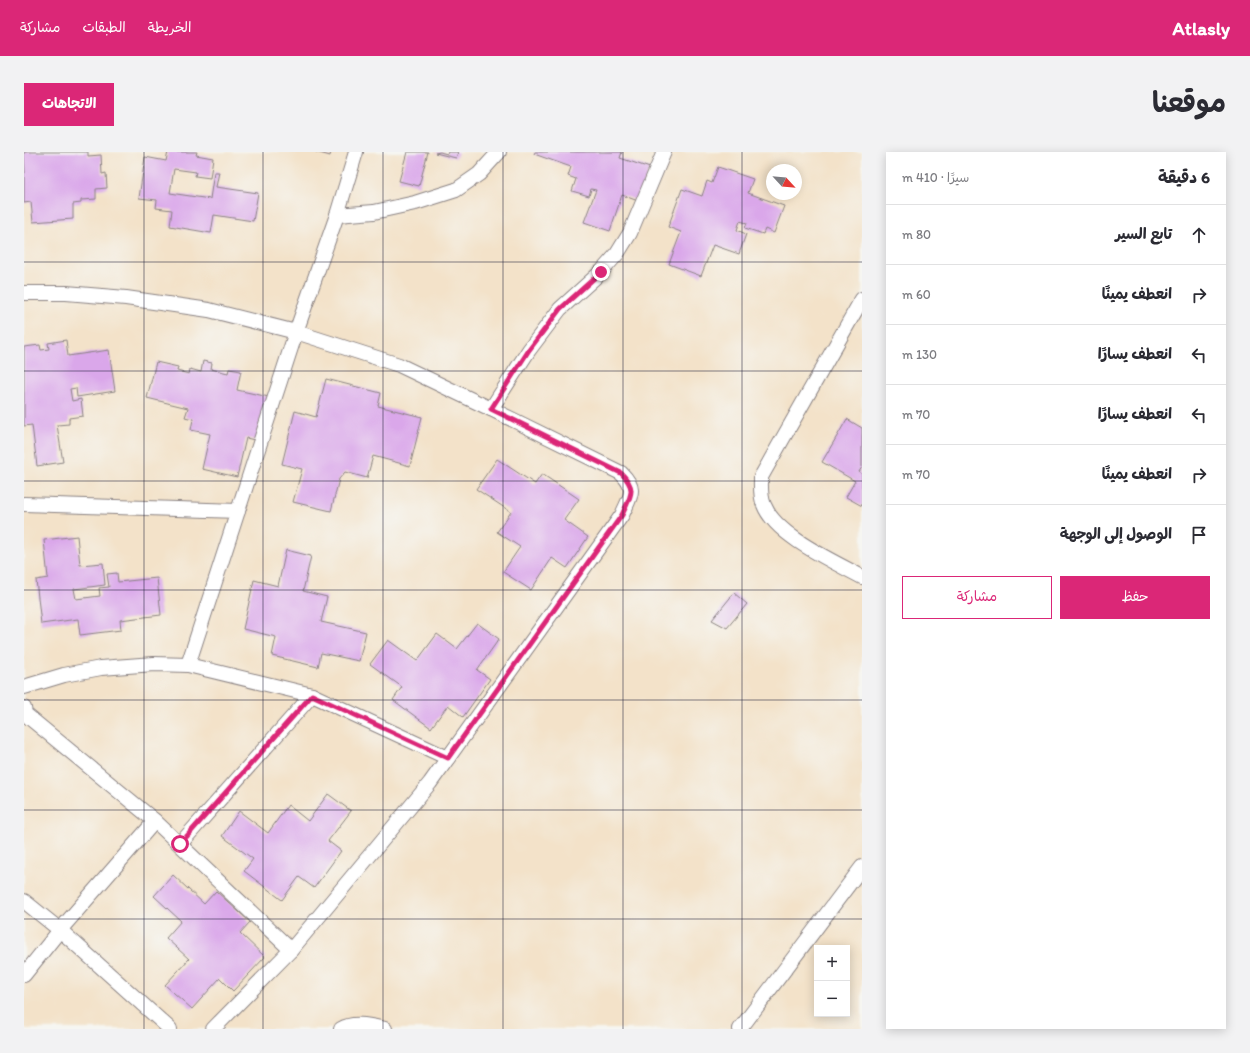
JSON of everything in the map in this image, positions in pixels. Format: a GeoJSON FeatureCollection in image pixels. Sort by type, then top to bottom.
{"type":"FeatureCollection","features":[{"type":"Feature","properties":{"kind":"street"},"geometry":{"type":"LineString","coordinates":[[188,665],[296,332],[337,215],[356,152]]}},
{"type":"Feature","properties":{"kind":"street"},"geometry":{"type":"LineString","coordinates":[[337,215],[381,211],[415,203],[456,190],[479,174],[499,152]]}},
{"type":"Feature","properties":{"kind":"street"},"geometry":{"type":"LineString","coordinates":[[491,409],[529,350],[560,309],[601,272],[617,254],[630,232],[664,152]]}},
{"type":"Feature","properties":{"kind":"street"},"geometry":{"type":"LineString","coordinates":[[24,293],[66,293],[126,298],[209,310],[296,332],[399,366],[491,409],[621,473],[630,482],[632,491],[622,515],[430,783],[291,950],[213,1029]]}},
{"type":"Feature","properties":{"kind":"street"},"geometry":{"type":"LineString","coordinates":[[862,299],[761,477],[761,494],[764,506],[773,521],[791,537],[862,577]]}},
{"type":"Feature","properties":{"kind":"street"},"geometry":{"type":"LineString","coordinates":[[24,504],[238,511]]}},
{"type":"Feature","properties":{"kind":"street"},"geometry":{"type":"LineString","coordinates":[[24,687],[64,674],[102,668],[154,664],[188,665],[312,695],[448,758]]}},
{"type":"Feature","properties":{"kind":"street"},"geometry":{"type":"LineString","coordinates":[[180,844],[312,695]]}},
{"type":"Feature","properties":{"kind":"street"},"geometry":{"type":"LineString","coordinates":[[24,712],[155,821],[291,950]]}},
{"type":"Feature","properties":{"kind":"street"},"geometry":{"type":"LineString","coordinates":[[24,975],[60,930],[155,821]]}},
{"type":"Feature","properties":{"kind":"street"},"geometry":{"type":"LineString","coordinates":[[740,1029],[862,867]]}},
{"type":"Feature","properties":{"kind":"street"},"geometry":{"type":"LineString","coordinates":[[24,901],[60,930],[170,1029]]}},
{"type":"Feature","properties":{"kind":"street"},"geometry":{"type":"LineString","coordinates":[[341,1029],[344,1027],[361,1024],[385,1029]]}},
{"type":"Feature","properties":{"kind":"building"},"geometry":{"type":"Polygon","coordinates":[[[24,152],[88,152],[88,156],[101,155],[102,174],[106,173],[107,188],[96,189],[96,199],[81,200],[81,203],[73,204],[73,219],[33,222],[31,202],[24,203],[24,152]]]}},
{"type":"Feature","properties":{"kind":"building"},"geometry":{"type":"Polygon","coordinates":[[[168,152],[197,152],[196,155],[213,158],[210,178],[195,176],[196,172],[174,169],[170,193],[210,199],[214,172],[219,172],[216,187],[258,193],[253,221],[214,215],[211,233],[170,226],[172,210],[156,208],[157,200],[139,198],[145,157],[166,161],[168,152]]]}},
{"type":"Feature","properties":{"kind":"building"},"geometry":{"type":"Polygon","coordinates":[[[316,152],[331,152],[330,156],[316,152]]]}},
{"type":"Feature","properties":{"kind":"building"},"geometry":{"type":"Polygon","coordinates":[[[407,152],[428,152],[419,186],[399,181],[407,152]]]}},
{"type":"Feature","properties":{"kind":"building"},"geometry":{"type":"Polygon","coordinates":[[[440,152],[447,154],[448,152],[458,152],[456,158],[435,153],[440,152]]]}},
{"type":"Feature","properties":{"kind":"building"},"geometry":{"type":"Polygon","coordinates":[[[535,152],[622,152],[620,158],[650,168],[638,201],[622,195],[610,231],[584,222],[596,190],[591,189],[589,196],[572,191],[576,179],[568,176],[571,167],[534,154],[535,152]]]}},
{"type":"Feature","properties":{"kind":"building"},"geometry":{"type":"Polygon","coordinates":[[[718,167],[753,179],[748,193],[784,206],[774,233],[765,229],[763,234],[745,228],[747,223],[740,221],[737,230],[746,234],[739,254],[713,245],[701,276],[669,264],[681,232],[668,227],[682,189],[702,196],[707,181],[712,183],[718,167]]]}},
{"type":"Feature","properties":{"kind":"building"},"geometry":{"type":"Polygon","coordinates":[[[66,340],[68,356],[109,350],[115,391],[77,397],[76,388],[70,389],[72,401],[81,399],[83,416],[69,418],[69,424],[57,425],[63,462],[37,466],[32,425],[24,426],[24,347],[40,345],[41,350],[49,349],[48,343],[66,340]]]}},
{"type":"Feature","properties":{"kind":"building"},"geometry":{"type":"Polygon","coordinates":[[[203,361],[212,363],[211,369],[228,373],[229,369],[241,371],[237,390],[269,397],[259,441],[246,438],[237,477],[202,469],[210,434],[191,430],[193,419],[185,417],[188,408],[147,398],[156,362],[178,367],[177,371],[189,374],[190,369],[201,372],[203,361]]]}},
{"type":"Feature","properties":{"kind":"building"},"geometry":{"type":"Polygon","coordinates":[[[326,379],[381,393],[378,406],[422,417],[410,466],[373,456],[367,478],[345,472],[339,479],[331,511],[293,502],[302,469],[282,464],[295,411],[316,417],[326,379]]]}},
{"type":"Feature","properties":{"kind":"building"},"geometry":{"type":"Polygon","coordinates":[[[847,419],[862,428],[862,467],[859,472],[862,474],[862,506],[846,497],[855,481],[822,462],[847,419]]]}},
{"type":"Feature","properties":{"kind":"building"},"geometry":{"type":"Polygon","coordinates":[[[497,459],[535,484],[542,474],[579,499],[564,520],[588,537],[567,568],[552,558],[531,590],[503,572],[520,547],[497,532],[511,512],[476,489],[497,459]]]}},
{"type":"Feature","properties":{"kind":"building"},"geometry":{"type":"Polygon","coordinates":[[[77,536],[80,565],[103,563],[105,585],[74,589],[76,599],[100,596],[99,588],[109,587],[107,574],[117,573],[118,582],[157,578],[161,615],[120,620],[121,630],[80,635],[78,619],[41,624],[36,580],[48,578],[44,540],[77,536]]]}},
{"type":"Feature","properties":{"kind":"building"},"geometry":{"type":"Polygon","coordinates":[[[286,550],[311,556],[303,591],[327,597],[321,622],[366,632],[359,661],[321,653],[318,667],[272,656],[276,637],[243,629],[254,580],[278,586],[286,550]]]}},
{"type":"Feature","properties":{"kind":"building"},"geometry":{"type":"Polygon","coordinates":[[[734,593],[747,604],[727,628],[712,620],[734,593]]]}},
{"type":"Feature","properties":{"kind":"building"},"geometry":{"type":"Polygon","coordinates":[[[477,623],[499,639],[477,670],[490,679],[463,717],[448,705],[431,728],[393,700],[402,687],[370,664],[388,640],[417,661],[437,634],[457,649],[477,623]]]}},
{"type":"Feature","properties":{"kind":"building"},"geometry":{"type":"Polygon","coordinates":[[[328,794],[351,811],[328,841],[341,851],[314,888],[299,877],[282,900],[244,871],[253,859],[222,836],[239,811],[268,833],[288,805],[308,821],[328,794]]]}},
{"type":"Feature","properties":{"kind":"building"},"geometry":{"type":"Polygon","coordinates":[[[173,875],[204,904],[216,891],[250,922],[240,933],[265,957],[233,991],[220,978],[192,1009],[165,985],[189,959],[166,938],[181,921],[154,896],[173,875]]]}},
{"type":"Feature","properties":{"kind":"route"},"geometry":{"type":"LineString","coordinates":[[180,844],[312,695],[448,758],[622,515],[632,491],[630,482],[621,473],[491,409],[529,350],[560,309],[601,272]]}}]}
